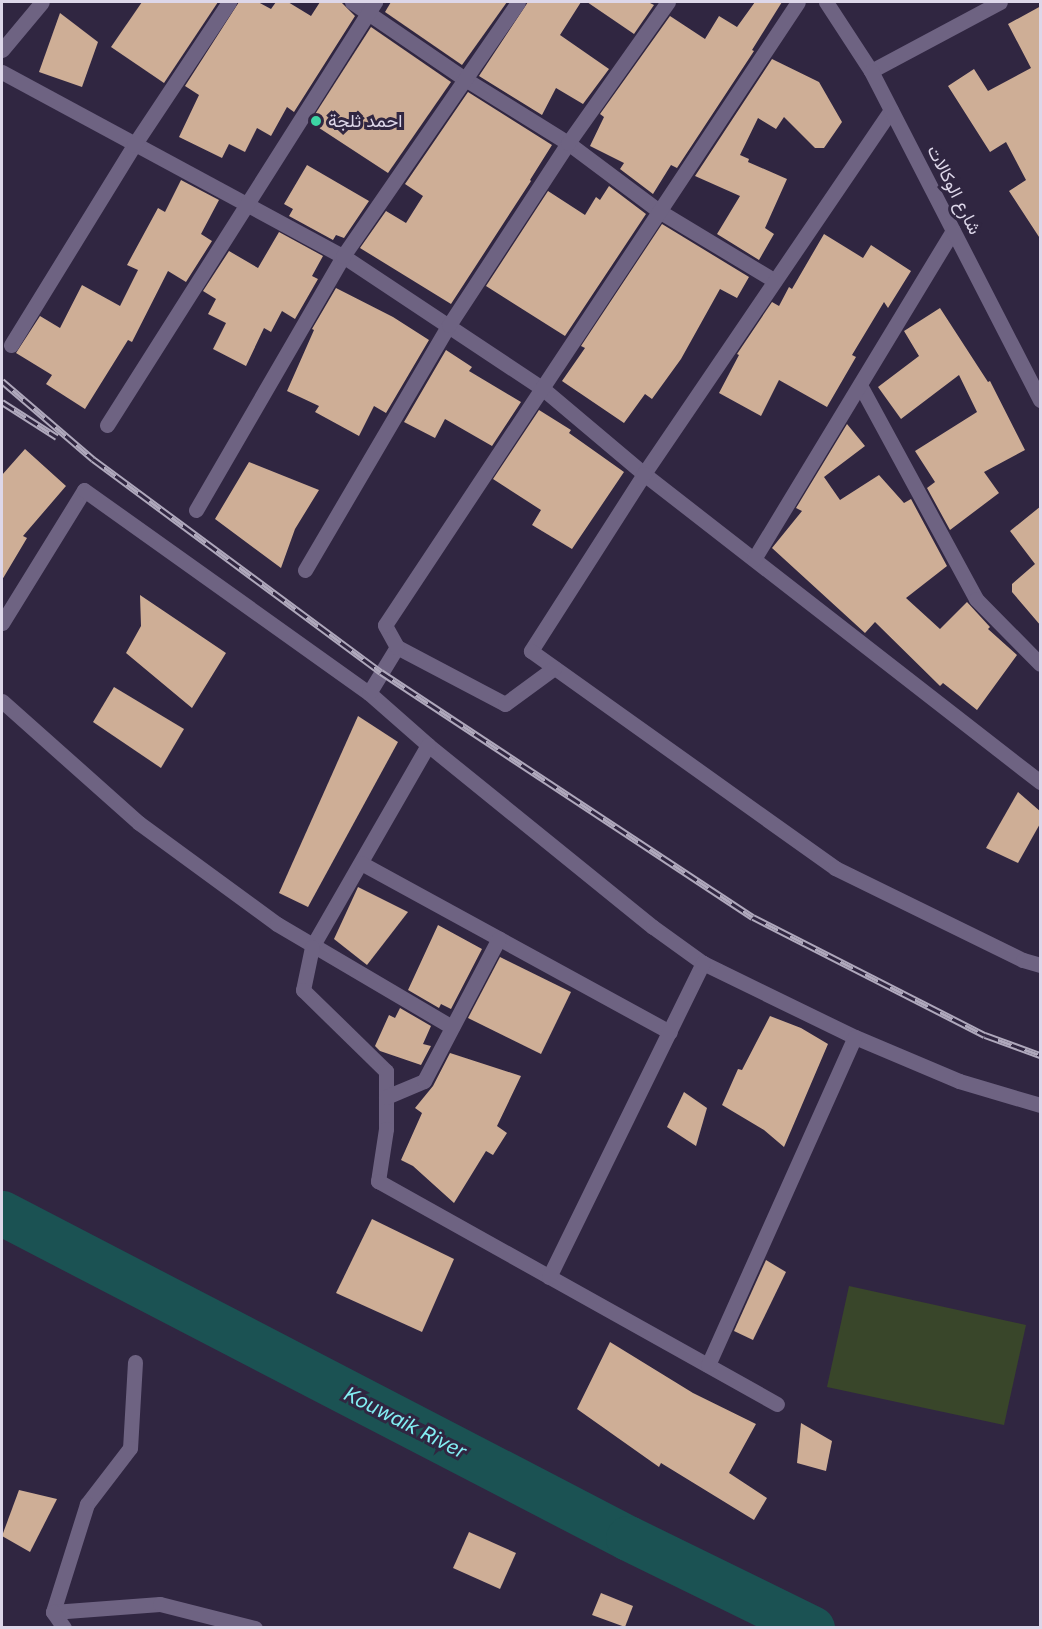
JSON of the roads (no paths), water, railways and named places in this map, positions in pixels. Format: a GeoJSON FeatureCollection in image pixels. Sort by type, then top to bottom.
{"type":"FeatureCollection","features":[{"type":"Feature","properties":{"kind":"street"},"geometry":{"type":"LineString","coordinates":[[2,50],[42,2]]}},
{"type":"Feature","properties":{"kind":"street"},"geometry":{"type":"LineString","coordinates":[[11,345],[134,145],[229,2]]}},
{"type":"Feature","properties":{"kind":"street"},"geometry":{"type":"LineString","coordinates":[[352,2],[372,6],[465,79],[568,143],[659,211],[775,281]]}},
{"type":"Feature","properties":{"kind":"street"},"geometry":{"type":"LineString","coordinates":[[196,510],[343,256],[518,2]]}},
{"type":"Feature","properties":{"kind":"street"},"geometry":{"type":"LineString","coordinates":[[305,570],[449,325],[568,143],[668,2]]}},
{"type":"Feature","properties":{"kind":"street"},"geometry":{"type":"LineString","coordinates":[[554,668],[505,704],[397,647],[385,626],[798,2]]}},
{"type":"Feature","properties":{"kind":"street","name":"شارع الوكالات"},"geometry":{"type":"LineString","coordinates":[[826,2],[871,72],[1041,400]]}},
{"type":"Feature","properties":{"kind":"street"},"geometry":{"type":"LineString","coordinates":[[871,72],[999,2]]}},
{"type":"Feature","properties":{"kind":"street"},"geometry":{"type":"LineString","coordinates":[[107,424],[372,6]]}},
{"type":"Feature","properties":{"kind":"street"},"geometry":{"type":"LineString","coordinates":[[2,72],[343,256],[542,388],[644,474],[1041,782]]}},
{"type":"Feature","properties":{"kind":"street"},"geometry":{"type":"LineString","coordinates":[[891,110],[644,474],[531,651],[835,868],[1023,960],[1041,965]]}},
{"type":"Feature","properties":{"kind":"street"},"geometry":{"type":"LineString","coordinates":[[754,559],[953,231]]}},
{"type":"Feature","properties":{"kind":"street"},"geometry":{"type":"LineString","coordinates":[[860,385],[976,599],[1041,664]]}},
{"type":"Feature","properties":{"kind":"street"},"geometry":{"type":"LineString","coordinates":[[2,623],[84,490],[369,693],[428,745],[653,927],[703,963],[855,1037],[959,1081],[1041,1105]]}},
{"type":"Feature","properties":{"kind":"street"},"geometry":{"type":"LineString","coordinates":[[369,693],[397,647]]}},
{"type":"Feature","properties":{"kind":"street"},"geometry":{"type":"LineString","coordinates":[[2,701],[139,824],[312,947],[452,1027]]}},
{"type":"Feature","properties":{"kind":"street"},"geometry":{"type":"LineString","coordinates":[[428,745],[312,947],[303,990],[386,1071],[386,1129],[378,1181],[777,1404]]}},
{"type":"Feature","properties":{"kind":"street"},"geometry":{"type":"LineString","coordinates":[[361,863],[670,1032]]}},
{"type":"Feature","properties":{"kind":"street"},"geometry":{"type":"LineString","coordinates":[[386,1097],[424,1081],[499,938]]}},
{"type":"Feature","properties":{"kind":"street"},"geometry":{"type":"LineString","coordinates":[[549,1277],[703,963]]}},
{"type":"Feature","properties":{"kind":"street"},"geometry":{"type":"LineString","coordinates":[[708,1365],[855,1037]]}},
{"type":"Feature","properties":{"kind":"street"},"geometry":{"type":"LineString","coordinates":[[53,1612],[87,1504],[130,1448],[135,1362]]}},
{"type":"Feature","properties":{"kind":"street"},"geometry":{"type":"LineString","coordinates":[[53,1612],[160,1604],[255,1628]]}},
{"type":"Feature","properties":{"kind":"street"},"geometry":{"type":"LineString","coordinates":[[53,1612],[64,1628]]}},
{"type":"Feature","properties":{"kind":"waterway","name":"Kouwaik River"},"geometry":{"type":"LineString","coordinates":[[2,1213],[628,1538],[812,1628]]}},
{"type":"Feature","properties":{"kind":"railway"},"geometry":{"type":"LineString","coordinates":[[2,381],[93,459],[381,672],[753,917],[985,1035],[1040,1055]]}},
{"type":"Feature","properties":{"kind":"railway"},"geometry":{"type":"LineString","coordinates":[[2,402],[57,437]]}},
{"type":"Feature","properties":{"kind":"place","name":"احمد ثلجة"},"geometry":{"type":"Point","coordinates":[316,121]}}]}
